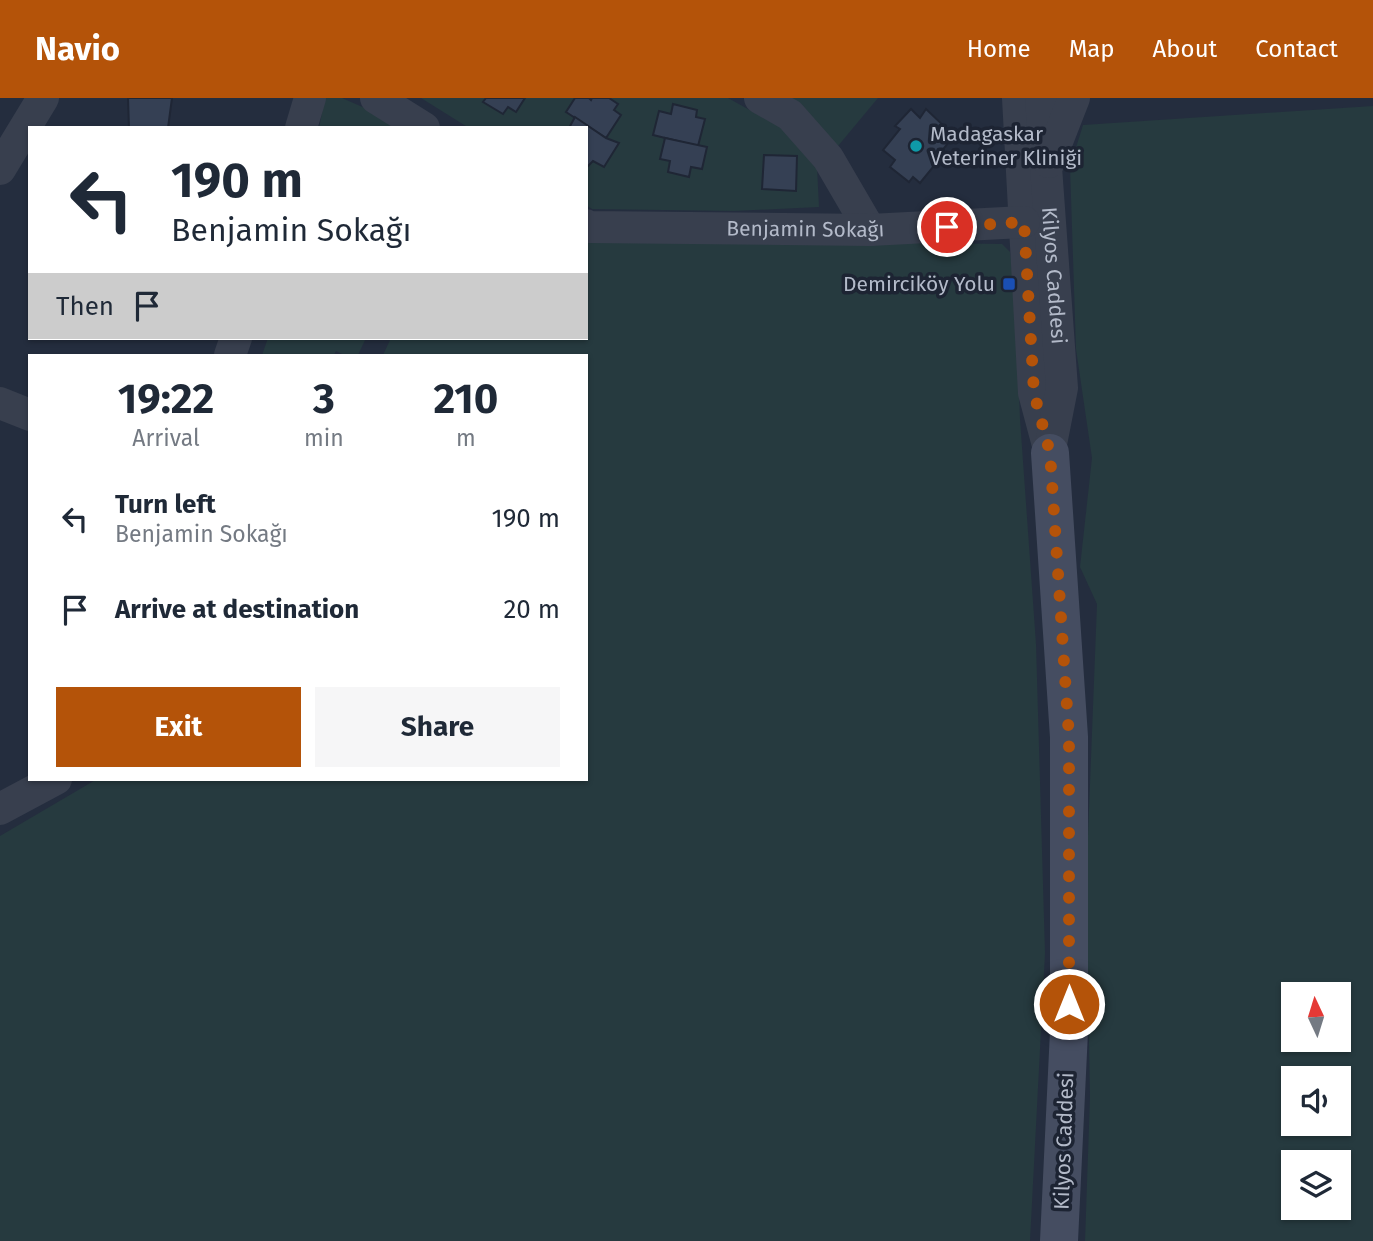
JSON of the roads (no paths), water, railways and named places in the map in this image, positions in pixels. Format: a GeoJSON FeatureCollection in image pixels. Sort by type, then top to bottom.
{"type":"FeatureCollection","features":[{"type":"Feature","properties":{"kind":"street"},"geometry":{"type":"LineString","coordinates":[[0,169],[43,98]]}},
{"type":"Feature","properties":{"kind":"street"},"geometry":{"type":"LineString","coordinates":[[301,126],[310,98]]}},
{"type":"Feature","properties":{"kind":"street"},"geometry":{"type":"LineString","coordinates":[[376,98],[421,126]]}},
{"type":"Feature","properties":{"kind":"street"},"geometry":{"type":"LineString","coordinates":[[760,98],[790,115],[828,158],[870,230]]}},
{"type":"Feature","properties":{"kind":"street","name":"Kilyos Caddesi"},"geometry":{"type":"LineString","coordinates":[[1018,98],[1034,393],[1050,453],[1069,737],[1069,1031],[1059,1241]]}},
{"type":"Feature","properties":{"kind":"street","name":"Kilyos Caddesi"},"geometry":{"type":"LineString","coordinates":[[1041,98],[1062,388],[1050,453]]}},
{"type":"Feature","properties":{"kind":"street"},"geometry":{"type":"LineString","coordinates":[[1045,170],[1074,98]]}},
{"type":"Feature","properties":{"kind":"street","name":"Benjamin Sokağı"},"geometry":{"type":"LineString","coordinates":[[588,226],[870,230],[1024,222]]}},
{"type":"Feature","properties":{"kind":"street"},"geometry":{"type":"LineString","coordinates":[[0,403],[28,414]]}},
{"type":"Feature","properties":{"kind":"street"},"geometry":{"type":"LineString","coordinates":[[0,809],[52,781]]}},
{"type":"Feature","properties":{"kind":"place","name":"Madagaskar Veteriner Kliniği"},"geometry":{"type":"Point","coordinates":[916,146]}},
{"type":"Feature","properties":{"kind":"place","name":"Demirciköy Yolu"},"geometry":{"type":"Point","coordinates":[1009,284]}}]}
